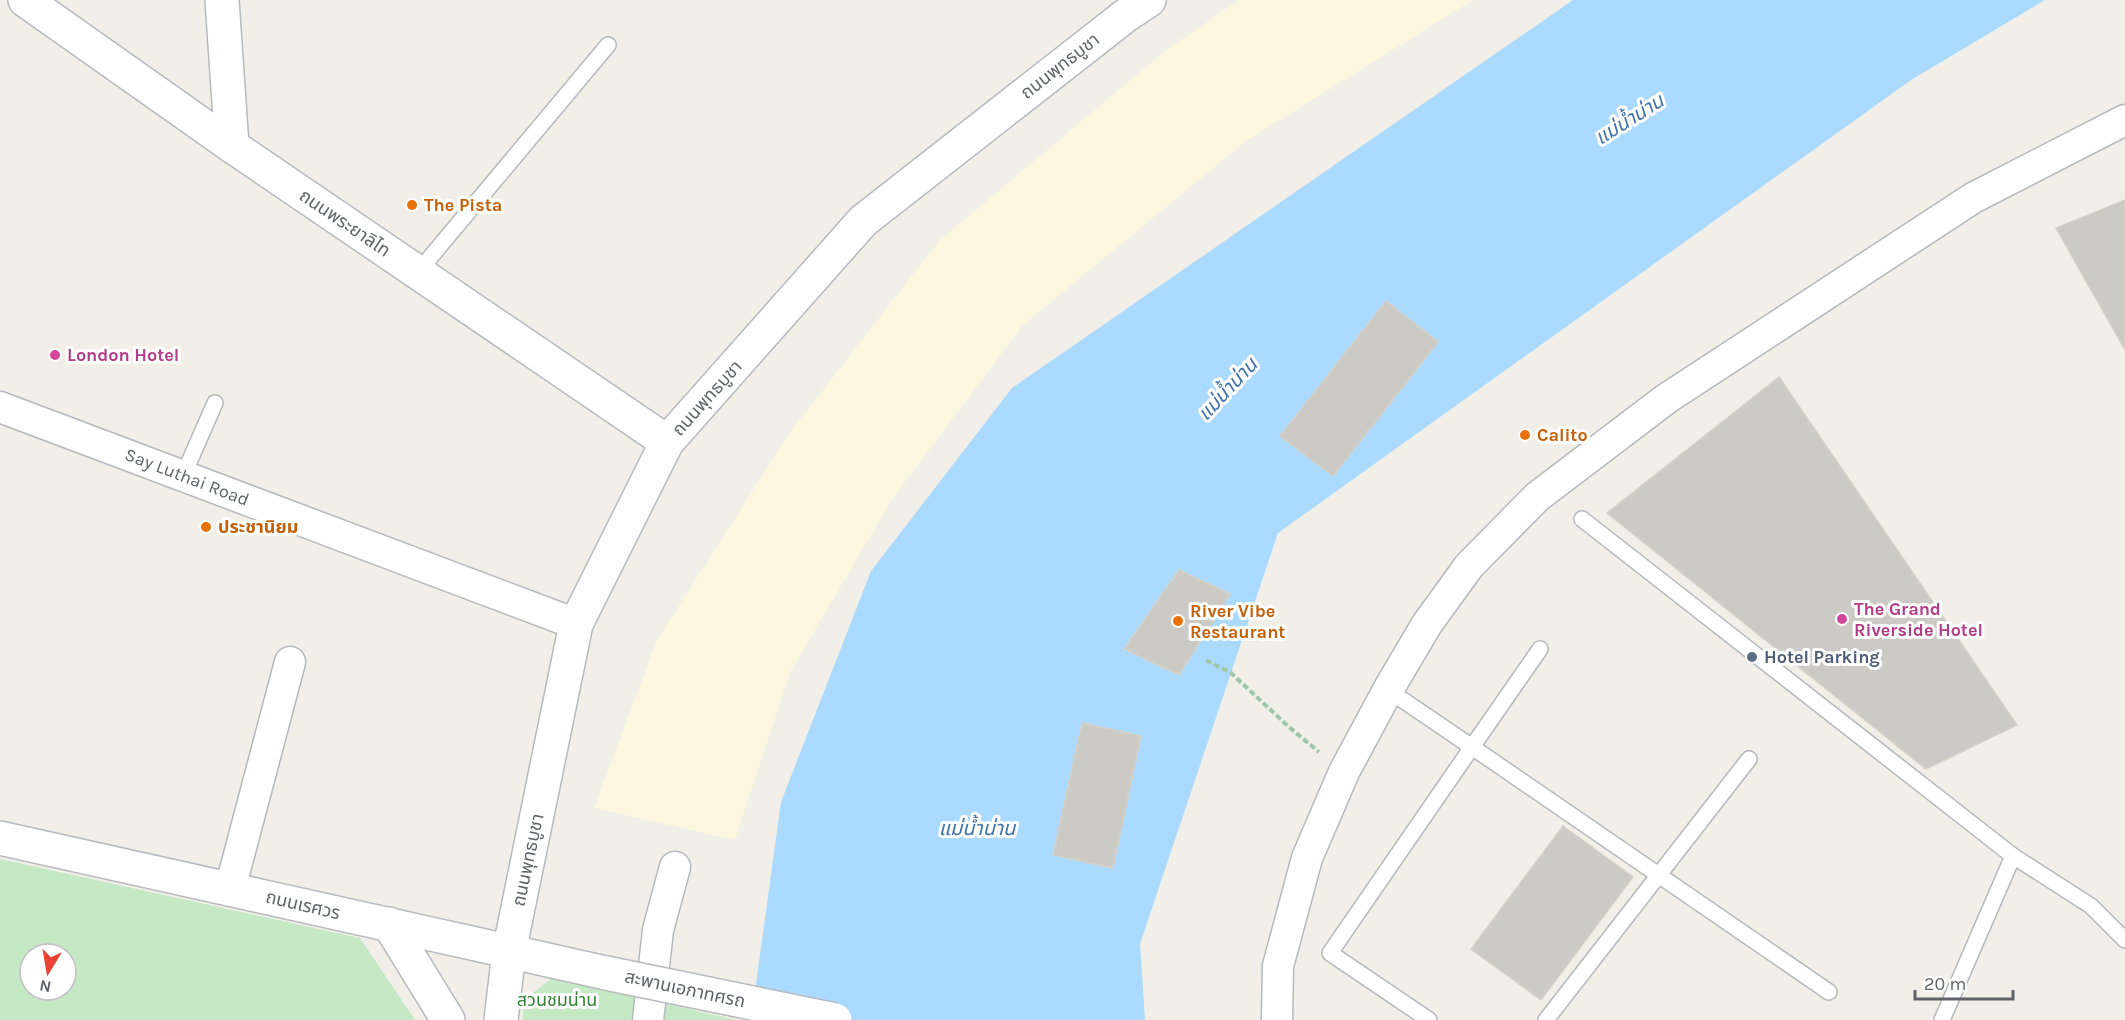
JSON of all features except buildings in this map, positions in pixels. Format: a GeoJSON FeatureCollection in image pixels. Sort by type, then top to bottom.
{"type":"FeatureCollection","features":[{"type":"Feature","properties":{"kind":"street","name":"ถนนพระยาลิไท"},"geometry":{"type":"LineString","coordinates":[[25,0],[232,146],[667,442]]}},
{"type":"Feature","properties":{"kind":"street"},"geometry":{"type":"LineString","coordinates":[[222,0],[232,146]]}},
{"type":"Feature","properties":{"kind":"street","name":"ถนนพุทธบูชา"},"geometry":{"type":"LineString","coordinates":[[501,1020],[509,952],[576,624],[667,442],[863,221],[1128,5]]}},
{"type":"Feature","properties":{"kind":"street"},"geometry":{"type":"LineString","coordinates":[[1277,1020],[1278,966],[1304,869],[1344,772],[1427,624],[1469,566],[1537,497],[1666,399],[1973,198],[2125,120]]}},
{"type":"Feature","properties":{"kind":"street","name":"Say Luthai Road"},"geometry":{"type":"LineString","coordinates":[[0,407],[576,624]]}},
{"type":"Feature","properties":{"kind":"street"},"geometry":{"type":"LineString","coordinates":[[230,889],[290,662]]}},
{"type":"Feature","properties":{"kind":"street","name":"ถนนเรศวร"},"geometry":{"type":"LineString","coordinates":[[0,838],[606,973]]}},
{"type":"Feature","properties":{"kind":"street"},"geometry":{"type":"LineString","coordinates":[[648,1020],[658,930],[675,867]]}},
{"type":"Feature","properties":{"kind":"street"},"geometry":{"type":"LineString","coordinates":[[388,924],[448,1020]]}},
{"type":"Feature","properties":{"kind":"street","name":"สะพานเอกาทศรถ"},"geometry":{"type":"LineString","coordinates":[[606,973],[835,1020]]}},
{"type":"Feature","properties":{"kind":"lane"},"geometry":{"type":"LineString","coordinates":[[417,272],[608,45]]}},
{"type":"Feature","properties":{"kind":"lane"},"geometry":{"type":"LineString","coordinates":[[183,476],[215,403]]}},
{"type":"Feature","properties":{"kind":"lane"},"geometry":{"type":"LineString","coordinates":[[1582,519],[2013,856],[2091,906],[2125,940]]}},
{"type":"Feature","properties":{"kind":"lane"},"geometry":{"type":"LineString","coordinates":[[1429,1020],[1330,953],[1540,649]]}},
{"type":"Feature","properties":{"kind":"lane"},"geometry":{"type":"LineString","coordinates":[[1388,690],[1829,992]]}},
{"type":"Feature","properties":{"kind":"lane"},"geometry":{"type":"LineString","coordinates":[[1546,1020],[1749,759]]}},
{"type":"Feature","properties":{"kind":"lane"},"geometry":{"type":"LineString","coordinates":[[1942,1020],[2013,856]]}},
{"type":"Feature","properties":{"kind":"path"},"geometry":{"type":"LineString","coordinates":[[1206,660],[1231,673],[1289,727],[1344,772]]}},
{"type":"Feature","properties":{"kind":"shaded area"},"geometry":{"type":"Polygon","coordinates":[[[1239,0],[1473,0],[1246,141],[1023,325],[893,498],[790,672],[735,840],[594,808],[657,640],[791,431],[939,241],[1165,51],[1239,0]]]}},
{"type":"Feature","properties":{"kind":"green space"},"geometry":{"type":"Polygon","coordinates":[[[0,859],[360,938],[415,1020],[0,1020],[0,859]]]}},
{"type":"Feature","properties":{"kind":"green space","name":"สวนชมน่าน"},"geometry":{"type":"Polygon","coordinates":[[[552,978],[737,1020],[523,1020],[524,1000],[552,978]]]}},
{"type":"Feature","properties":{"kind":"water","name":"แม่น้ำน่าน"},"geometry":{"type":"Polygon","coordinates":[[[1573,0],[2045,0],[1911,80],[1278,533],[1140,944],[1145,1020],[751,1020],[781,802],[871,571],[1012,388],[1573,0]]]}},
{"type":"Feature","properties":{"kind":"place","name":"The Pista"},"geometry":{"type":"Point","coordinates":[412,205]}},
{"type":"Feature","properties":{"kind":"place","name":"London Hotel"},"geometry":{"type":"Point","coordinates":[55,355]}},
{"type":"Feature","properties":{"kind":"place","name":"Calito"},"geometry":{"type":"Point","coordinates":[1525,435]}},
{"type":"Feature","properties":{"kind":"place","name":"ประชานิยม"},"geometry":{"type":"Point","coordinates":[206,527]}},
{"type":"Feature","properties":{"kind":"place","name":"The Grand Riverside Hotel"},"geometry":{"type":"Point","coordinates":[1842,619]}},
{"type":"Feature","properties":{"kind":"place","name":"River Vibe Restaurant"},"geometry":{"type":"Point","coordinates":[1178,621]}},
{"type":"Feature","properties":{"kind":"place","name":"Hotel Parking"},"geometry":{"type":"Point","coordinates":[1752,657]}}]}
